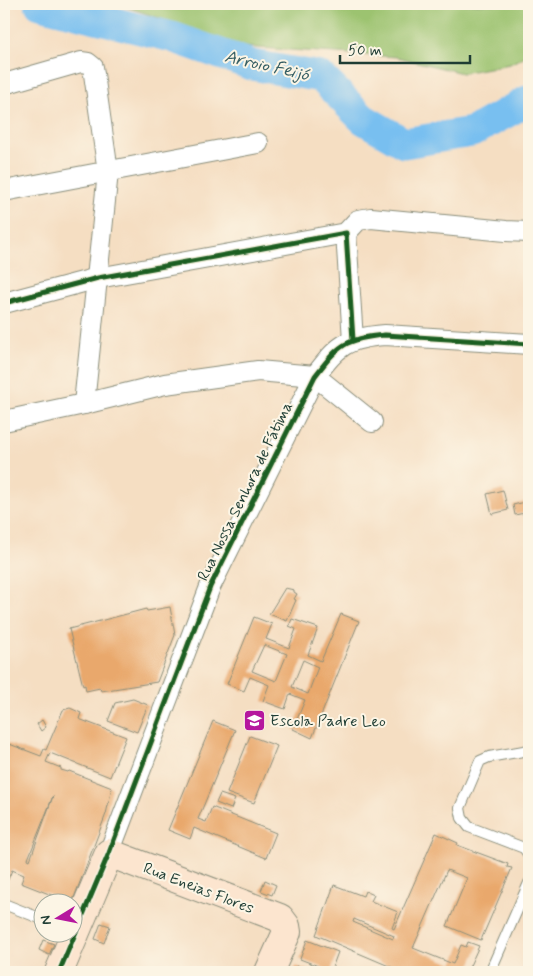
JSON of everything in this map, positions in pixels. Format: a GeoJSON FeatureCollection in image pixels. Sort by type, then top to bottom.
{"type":"FeatureCollection","features":[{"type":"Feature","properties":{"kind":"street"},"geometry":{"type":"LineString","coordinates":[[4,84],[81,62],[88,63],[93,67],[108,172],[84,404]]}},
{"type":"Feature","properties":{"kind":"street"},"geometry":{"type":"LineString","coordinates":[[4,191],[258,143]]}},
{"type":"Feature","properties":{"kind":"street"},"geometry":{"type":"LineString","coordinates":[[4,302],[98,278],[346,233],[358,220],[371,218],[529,232]]}},
{"type":"Feature","properties":{"kind":"street"},"geometry":{"type":"LineString","coordinates":[[346,233],[353,340]]}},
{"type":"Feature","properties":{"kind":"street","name":"Rua Nossa Senhora de Fátima"},"geometry":{"type":"LineString","coordinates":[[82,914],[109,852],[210,586],[315,376],[334,354],[353,340],[385,335],[529,344]]}},
{"type":"Feature","properties":{"kind":"street"},"geometry":{"type":"LineString","coordinates":[[4,421],[165,384],[258,371],[315,376],[372,422]]}},
{"type":"Feature","properties":{"kind":"street","name":"Rua Eneias Flores"},"geometry":{"type":"LineString","coordinates":[[109,852],[280,918],[286,926],[287,932],[269,972]]}},
{"type":"Feature","properties":{"kind":"street","name":"Rua Nossa Senhora de Fátima"},"geometry":{"type":"LineString","coordinates":[[59,972],[70,944]]}},
{"type":"Feature","properties":{"kind":"lane"},"geometry":{"type":"LineString","coordinates":[[529,750],[489,756],[480,761],[460,808],[462,818],[469,827],[524,848],[529,855]]}},
{"type":"Feature","properties":{"kind":"lane"},"geometry":{"type":"LineString","coordinates":[[490,972],[529,883]]}},
{"type":"Feature","properties":{"kind":"lane"},"geometry":{"type":"LineString","coordinates":[[4,904],[32,915]]}},
{"type":"Feature","properties":{"kind":"green space"},"geometry":{"type":"Polygon","coordinates":[[[118,4],[529,4],[529,54],[510,64],[462,73],[397,57],[244,47],[118,4]]]}},
{"type":"Feature","properties":{"kind":"building"},"geometry":{"type":"Polygon","coordinates":[[[503,490],[508,510],[492,514],[487,494],[503,490]]]}},
{"type":"Feature","properties":{"kind":"building"},"geometry":{"type":"Polygon","coordinates":[[[529,501],[529,512],[515,515],[513,505],[529,501]]]}},
{"type":"Feature","properties":{"kind":"building"},"geometry":{"type":"Polygon","coordinates":[[[285,588],[294,590],[297,594],[287,621],[269,614],[285,588]]]}},
{"type":"Feature","properties":{"kind":"building"},"geometry":{"type":"Polygon","coordinates":[[[170,607],[175,635],[157,682],[101,691],[100,688],[86,691],[85,685],[83,686],[69,629],[146,609],[147,611],[170,607]]]}},
{"type":"Feature","properties":{"kind":"building"},"geometry":{"type":"Polygon","coordinates":[[[341,614],[359,621],[312,738],[293,729],[305,700],[290,694],[285,709],[263,701],[269,685],[250,677],[244,691],[227,684],[254,617],[272,624],[266,639],[289,648],[296,629],[289,626],[292,619],[318,628],[308,655],[321,661],[341,614]],[[264,645],[252,671],[276,681],[287,654],[264,645]],[[303,660],[292,687],[308,694],[318,667],[303,660]]]}},
{"type":"Feature","properties":{"kind":"building"},"geometry":{"type":"Polygon","coordinates":[[[133,699],[148,705],[137,732],[108,721],[115,703],[133,699]]]}},
{"type":"Feature","properties":{"kind":"building"},"geometry":{"type":"Polygon","coordinates":[[[70,708],[81,713],[79,719],[126,737],[110,777],[50,753],[46,762],[61,768],[61,770],[69,771],[112,788],[106,814],[75,894],[49,894],[21,883],[24,875],[12,870],[6,884],[4,883],[4,742],[41,756],[44,749],[46,750],[63,710],[70,708]],[[53,796],[28,859],[30,860],[53,796]]]}},
{"type":"Feature","properties":{"kind":"building"},"geometry":{"type":"Polygon","coordinates":[[[42,720],[46,727],[41,731],[37,724],[42,720]]]}},
{"type":"Feature","properties":{"kind":"building"},"geometry":{"type":"Polygon","coordinates":[[[213,721],[235,730],[198,819],[206,822],[212,807],[276,833],[266,858],[194,828],[190,839],[168,830],[213,721]]]}},
{"type":"Feature","properties":{"kind":"building"},"geometry":{"type":"Polygon","coordinates":[[[250,736],[277,746],[254,803],[227,793],[250,736]]]}},
{"type":"Feature","properties":{"kind":"building"},"geometry":{"type":"Polygon","coordinates":[[[220,794],[235,799],[231,809],[216,803],[220,794]]]}},
{"type":"Feature","properties":{"kind":"building"},"geometry":{"type":"Polygon","coordinates":[[[436,833],[458,843],[457,845],[508,864],[507,867],[512,868],[481,940],[447,926],[467,878],[447,870],[413,948],[453,964],[461,945],[466,947],[468,942],[479,946],[467,972],[403,972],[316,935],[334,885],[363,896],[365,891],[374,895],[371,901],[398,912],[392,928],[394,929],[436,833]],[[354,919],[353,922],[393,939],[394,936],[354,919]]]}},
{"type":"Feature","properties":{"kind":"building"},"geometry":{"type":"Polygon","coordinates":[[[265,880],[276,885],[272,895],[261,891],[265,880]]]}},
{"type":"Feature","properties":{"kind":"building"},"geometry":{"type":"Polygon","coordinates":[[[101,923],[110,926],[104,943],[95,939],[101,923]]]}},
{"type":"Feature","properties":{"kind":"building"},"geometry":{"type":"Polygon","coordinates":[[[307,940],[338,952],[331,971],[300,959],[307,940]]]}},
{"type":"Feature","properties":{"kind":"building"},"geometry":{"type":"Polygon","coordinates":[[[41,944],[54,944],[49,955],[39,950],[41,944]]]}},
{"type":"Feature","properties":{"kind":"building"},"geometry":{"type":"Polygon","coordinates":[[[296,966],[311,972],[293,972],[296,966]]]}},
{"type":"Feature","properties":{"kind":"waterway","name":"Arroio Feijó"},"geometry":{"type":"LineString","coordinates":[[40,4],[172,37],[252,65],[321,77],[363,119],[404,143],[472,132],[529,100]]}},
{"type":"Feature","properties":{"kind":"cycle path"},"geometry":{"type":"LineString","coordinates":[[4,303],[98,278],[346,233],[353,340]]}},
{"type":"Feature","properties":{"kind":"cycle path"},"geometry":{"type":"LineString","coordinates":[[59,972],[109,853],[210,587],[315,376],[330,357],[344,345],[351,341],[371,336],[385,335],[529,344]]}},
{"type":"Feature","properties":{"kind":"place","name":"Escola Padre Leo"},"geometry":{"type":"Point","coordinates":[254,720]}}]}
